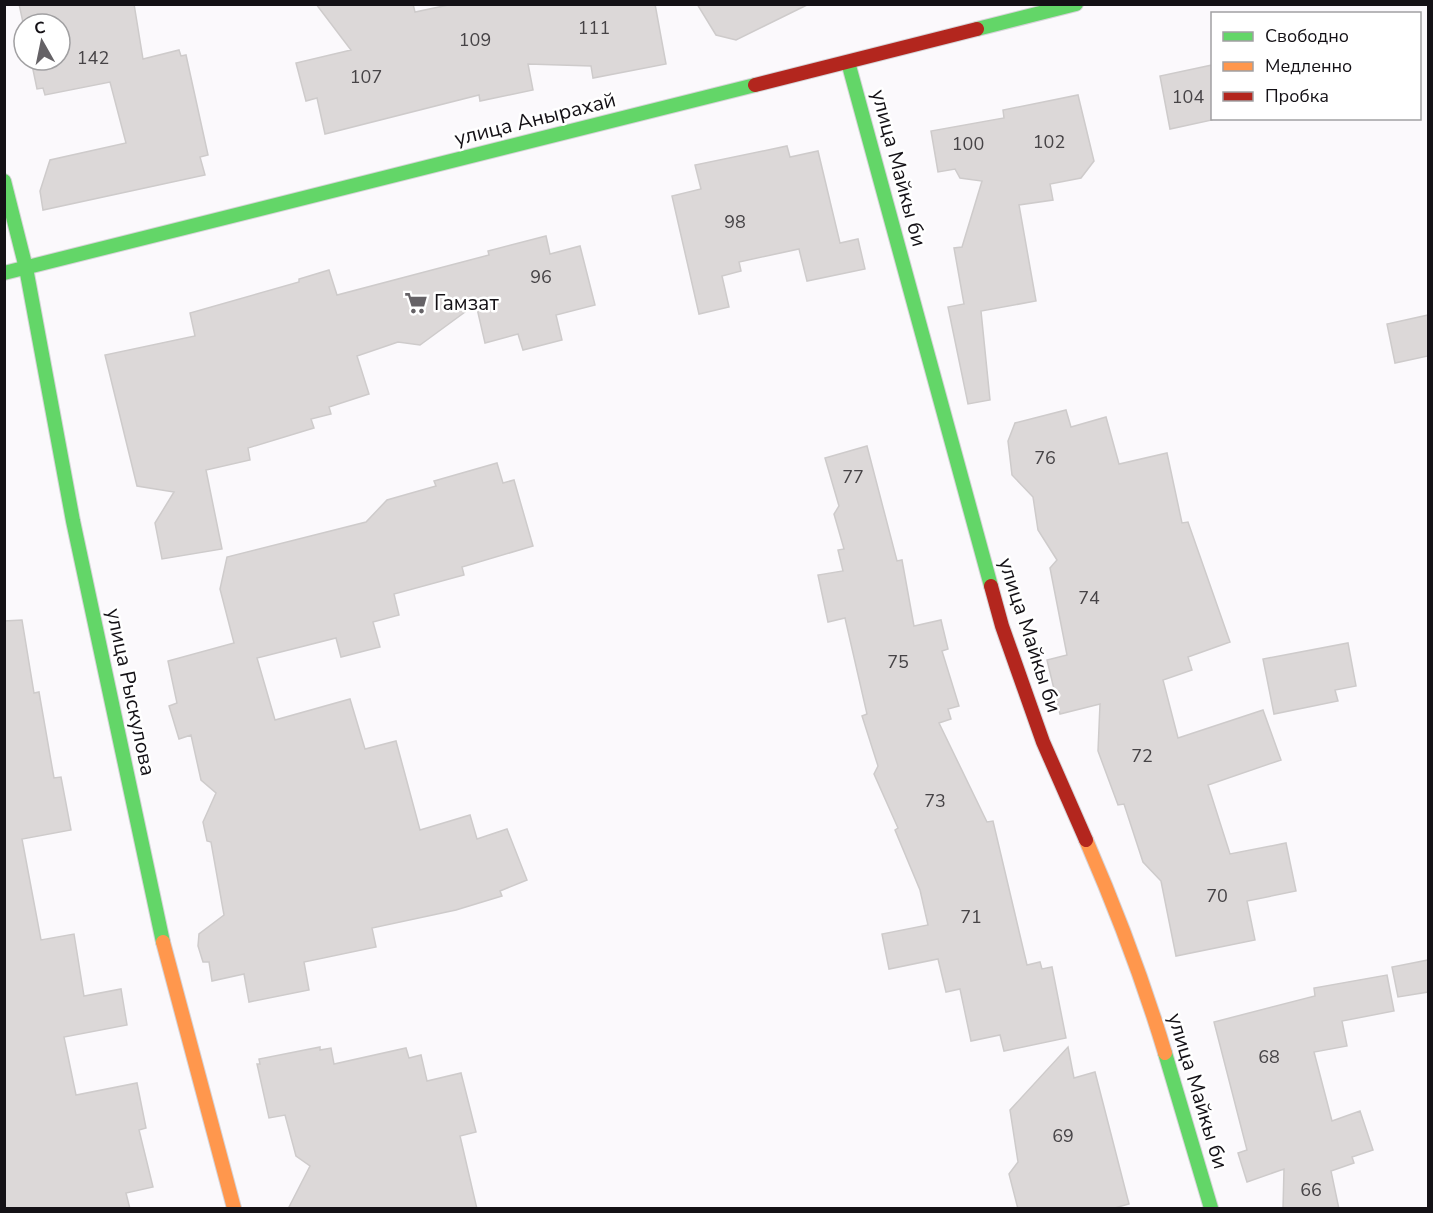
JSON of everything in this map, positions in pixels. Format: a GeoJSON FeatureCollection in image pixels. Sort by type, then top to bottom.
{"type":"FeatureCollection","features":[{"type":"Feature","properties":{"kind":"street","name":"улица Анырахай"},"geometry":{"type":"LineString","coordinates":[[4,273],[1076,4]]}},
{"type":"Feature","properties":{"kind":"street","name":"улица Майкы би"},"geometry":{"type":"LineString","coordinates":[[848,62],[1002,626],[1043,742],[1102,877],[1150,1004],[1211,1209]]}},
{"type":"Feature","properties":{"kind":"street","name":"улица Рыскулова"},"geometry":{"type":"LineString","coordinates":[[4,181],[26,268],[73,521],[158,921],[234,1209]]}},
{"type":"Feature","properties":{"kind":"building"},"geometry":{"type":"Polygon","coordinates":[[[19,4],[134,4],[143,59],[179,50],[181,56],[186,55],[208,155],[200,157],[205,175],[43,210],[40,191],[50,160],[126,143],[110,82],[45,95],[43,88],[37,89],[33,72],[72,72],[72,12],[21,12],[19,4]]]}},
{"type":"Feature","properties":{"kind":"building"},"geometry":{"type":"Polygon","coordinates":[[[316,4],[413,4],[415,12],[453,4],[655,4],[666,64],[593,78],[591,66],[528,64],[533,90],[480,101],[479,95],[325,134],[317,98],[306,101],[296,63],[351,50],[316,4]]]}},
{"type":"Feature","properties":{"kind":"building"},"geometry":{"type":"Polygon","coordinates":[[[697,4],[809,4],[736,40],[716,35],[697,4]]]}},
{"type":"Feature","properties":{"kind":"building"},"geometry":{"type":"Polygon","coordinates":[[[1211,65],[1212,120],[1170,129],[1160,76],[1211,65]]]}},
{"type":"Feature","properties":{"kind":"building"},"geometry":{"type":"Polygon","coordinates":[[[1078,95],[1094,161],[1081,178],[1050,184],[1053,200],[1019,205],[1036,301],[981,311],[990,400],[968,404],[948,307],[964,304],[954,248],[962,247],[982,181],[960,178],[955,169],[938,172],[931,131],[1004,118],[1003,110],[1078,95]]]}},
{"type":"Feature","properties":{"kind":"building"},"geometry":{"type":"Polygon","coordinates":[[[787,146],[790,157],[818,151],[840,243],[858,239],[865,269],[807,281],[799,249],[739,262],[741,271],[722,276],[729,307],[699,314],[672,196],[701,189],[695,165],[787,146]]]}},
{"type":"Feature","properties":{"kind":"building"},"geometry":{"type":"Polygon","coordinates":[[[546,236],[550,254],[580,246],[595,305],[556,315],[562,340],[523,350],[518,334],[485,343],[476,304],[420,345],[398,342],[357,356],[369,394],[329,407],[331,414],[311,419],[314,428],[248,448],[250,460],[206,470],[222,549],[162,559],[155,523],[174,492],[137,486],[105,355],[195,336],[190,313],[299,282],[299,279],[329,270],[337,295],[489,255],[488,251],[546,236]]]}},
{"type":"Feature","properties":{"kind":"building"},"geometry":{"type":"Polygon","coordinates":[[[1428,315],[1428,356],[1395,363],[1387,324],[1428,315]]]}},
{"type":"Feature","properties":{"kind":"building"},"geometry":{"type":"Polygon","coordinates":[[[1066,410],[1071,427],[1106,417],[1119,464],[1167,453],[1182,523],[1188,522],[1230,642],[1188,657],[1192,670],[1163,680],[1178,738],[1263,710],[1281,760],[1208,785],[1230,854],[1286,843],[1296,891],[1247,901],[1255,940],[1176,956],[1161,881],[1143,862],[1124,804],[1118,805],[1098,751],[1100,704],[1060,714],[1047,660],[1067,655],[1050,568],[1057,560],[1038,530],[1033,497],[1012,475],[1008,441],[1015,423],[1066,410]]]}},
{"type":"Feature","properties":{"kind":"building"},"geometry":{"type":"Polygon","coordinates":[[[867,446],[897,561],[902,560],[914,626],[941,620],[948,649],[942,651],[959,706],[948,709],[951,719],[939,723],[987,822],[993,821],[1027,965],[1040,962],[1042,969],[1052,967],[1066,1038],[1004,1051],[1000,1035],[971,1041],[960,989],[946,992],[938,959],[889,969],[882,934],[928,925],[920,890],[895,830],[898,828],[874,774],[878,766],[862,716],[867,714],[845,618],[828,622],[818,575],[843,571],[838,550],[844,549],[834,514],[839,506],[825,458],[867,446]]]}},
{"type":"Feature","properties":{"kind":"building"},"geometry":{"type":"Polygon","coordinates":[[[497,463],[503,483],[514,480],[533,546],[462,567],[464,575],[394,594],[399,615],[373,622],[380,647],[341,657],[336,638],[257,658],[275,720],[350,699],[365,749],[396,741],[420,830],[470,815],[477,839],[507,829],[527,880],[500,891],[502,896],[456,910],[372,928],[376,947],[304,962],[309,990],[249,1002],[244,974],[212,981],[209,962],[203,962],[198,946],[199,934],[224,915],[211,842],[207,841],[203,822],[216,793],[201,780],[191,735],[179,739],[169,706],[177,703],[168,661],[234,643],[220,589],[227,557],[366,522],[387,500],[436,486],[434,481],[497,463]]]}},
{"type":"Feature","properties":{"kind":"building"},"geometry":{"type":"Polygon","coordinates":[[[22,620],[34,693],[39,692],[54,778],[61,777],[71,830],[22,839],[41,940],[74,934],[84,996],[121,989],[127,1025],[64,1037],[76,1095],[137,1083],[146,1128],[139,1130],[153,1187],[126,1193],[130,1209],[4,1209],[4,621],[22,620]]]}},
{"type":"Feature","properties":{"kind":"building"},"geometry":{"type":"Polygon","coordinates":[[[1348,643],[1356,686],[1335,690],[1338,701],[1274,714],[1263,659],[1348,643]]]}},
{"type":"Feature","properties":{"kind":"building"},"geometry":{"type":"Polygon","coordinates":[[[1428,960],[1428,992],[1398,997],[1392,967],[1428,960]]]}},
{"type":"Feature","properties":{"kind":"building"},"geometry":{"type":"Polygon","coordinates":[[[1387,975],[1394,1011],[1342,1021],[1347,1046],[1314,1052],[1332,1121],[1360,1111],[1373,1150],[1352,1157],[1354,1163],[1331,1171],[1339,1209],[1283,1209],[1284,1169],[1247,1182],[1238,1153],[1247,1150],[1214,1022],[1315,996],[1314,988],[1387,975]]]}},
{"type":"Feature","properties":{"kind":"building"},"geometry":{"type":"Polygon","coordinates":[[[320,1047],[320,1050],[331,1048],[334,1064],[406,1048],[409,1058],[421,1055],[427,1081],[461,1073],[476,1132],[460,1136],[477,1209],[288,1209],[310,1166],[296,1156],[285,1115],[269,1118],[257,1064],[260,1064],[259,1059],[320,1047]]]}},
{"type":"Feature","properties":{"kind":"building"},"geometry":{"type":"Polygon","coordinates":[[[1068,1047],[1074,1078],[1095,1072],[1129,1204],[1111,1209],[1018,1209],[1009,1174],[1018,1162],[1010,1110],[1068,1047]]]}},
{"type":"Feature","properties":{"kind":"traffic: fast"},"geometry":{"type":"LineString","coordinates":[[977,29],[1076,4]]}},
{"type":"Feature","properties":{"kind":"traffic: fast"},"geometry":{"type":"LineString","coordinates":[[848,62],[991,586]]}},
{"type":"Feature","properties":{"kind":"traffic: fast"},"geometry":{"type":"LineString","coordinates":[[4,273],[755,85]]}},
{"type":"Feature","properties":{"kind":"traffic: fast"},"geometry":{"type":"LineString","coordinates":[[4,181],[26,268],[73,521],[163,942]]}},
{"type":"Feature","properties":{"kind":"traffic: fast"},"geometry":{"type":"LineString","coordinates":[[1165,1053],[1211,1208]]}},
{"type":"Feature","properties":{"kind":"traffic: slow"},"geometry":{"type":"LineString","coordinates":[[1086,840],[1128,945],[1165,1053]]}},
{"type":"Feature","properties":{"kind":"traffic: slow"},"geometry":{"type":"LineString","coordinates":[[163,942],[234,1208]]}},
{"type":"Feature","properties":{"kind":"traffic: jam"},"geometry":{"type":"LineString","coordinates":[[755,85],[977,29]]}},
{"type":"Feature","properties":{"kind":"traffic: jam"},"geometry":{"type":"LineString","coordinates":[[991,586],[1002,626],[1043,742],[1086,840]]}},
{"type":"Feature","properties":{"kind":"place","name":"Гамзат"},"geometry":{"type":"Point","coordinates":[416,303]}}]}
